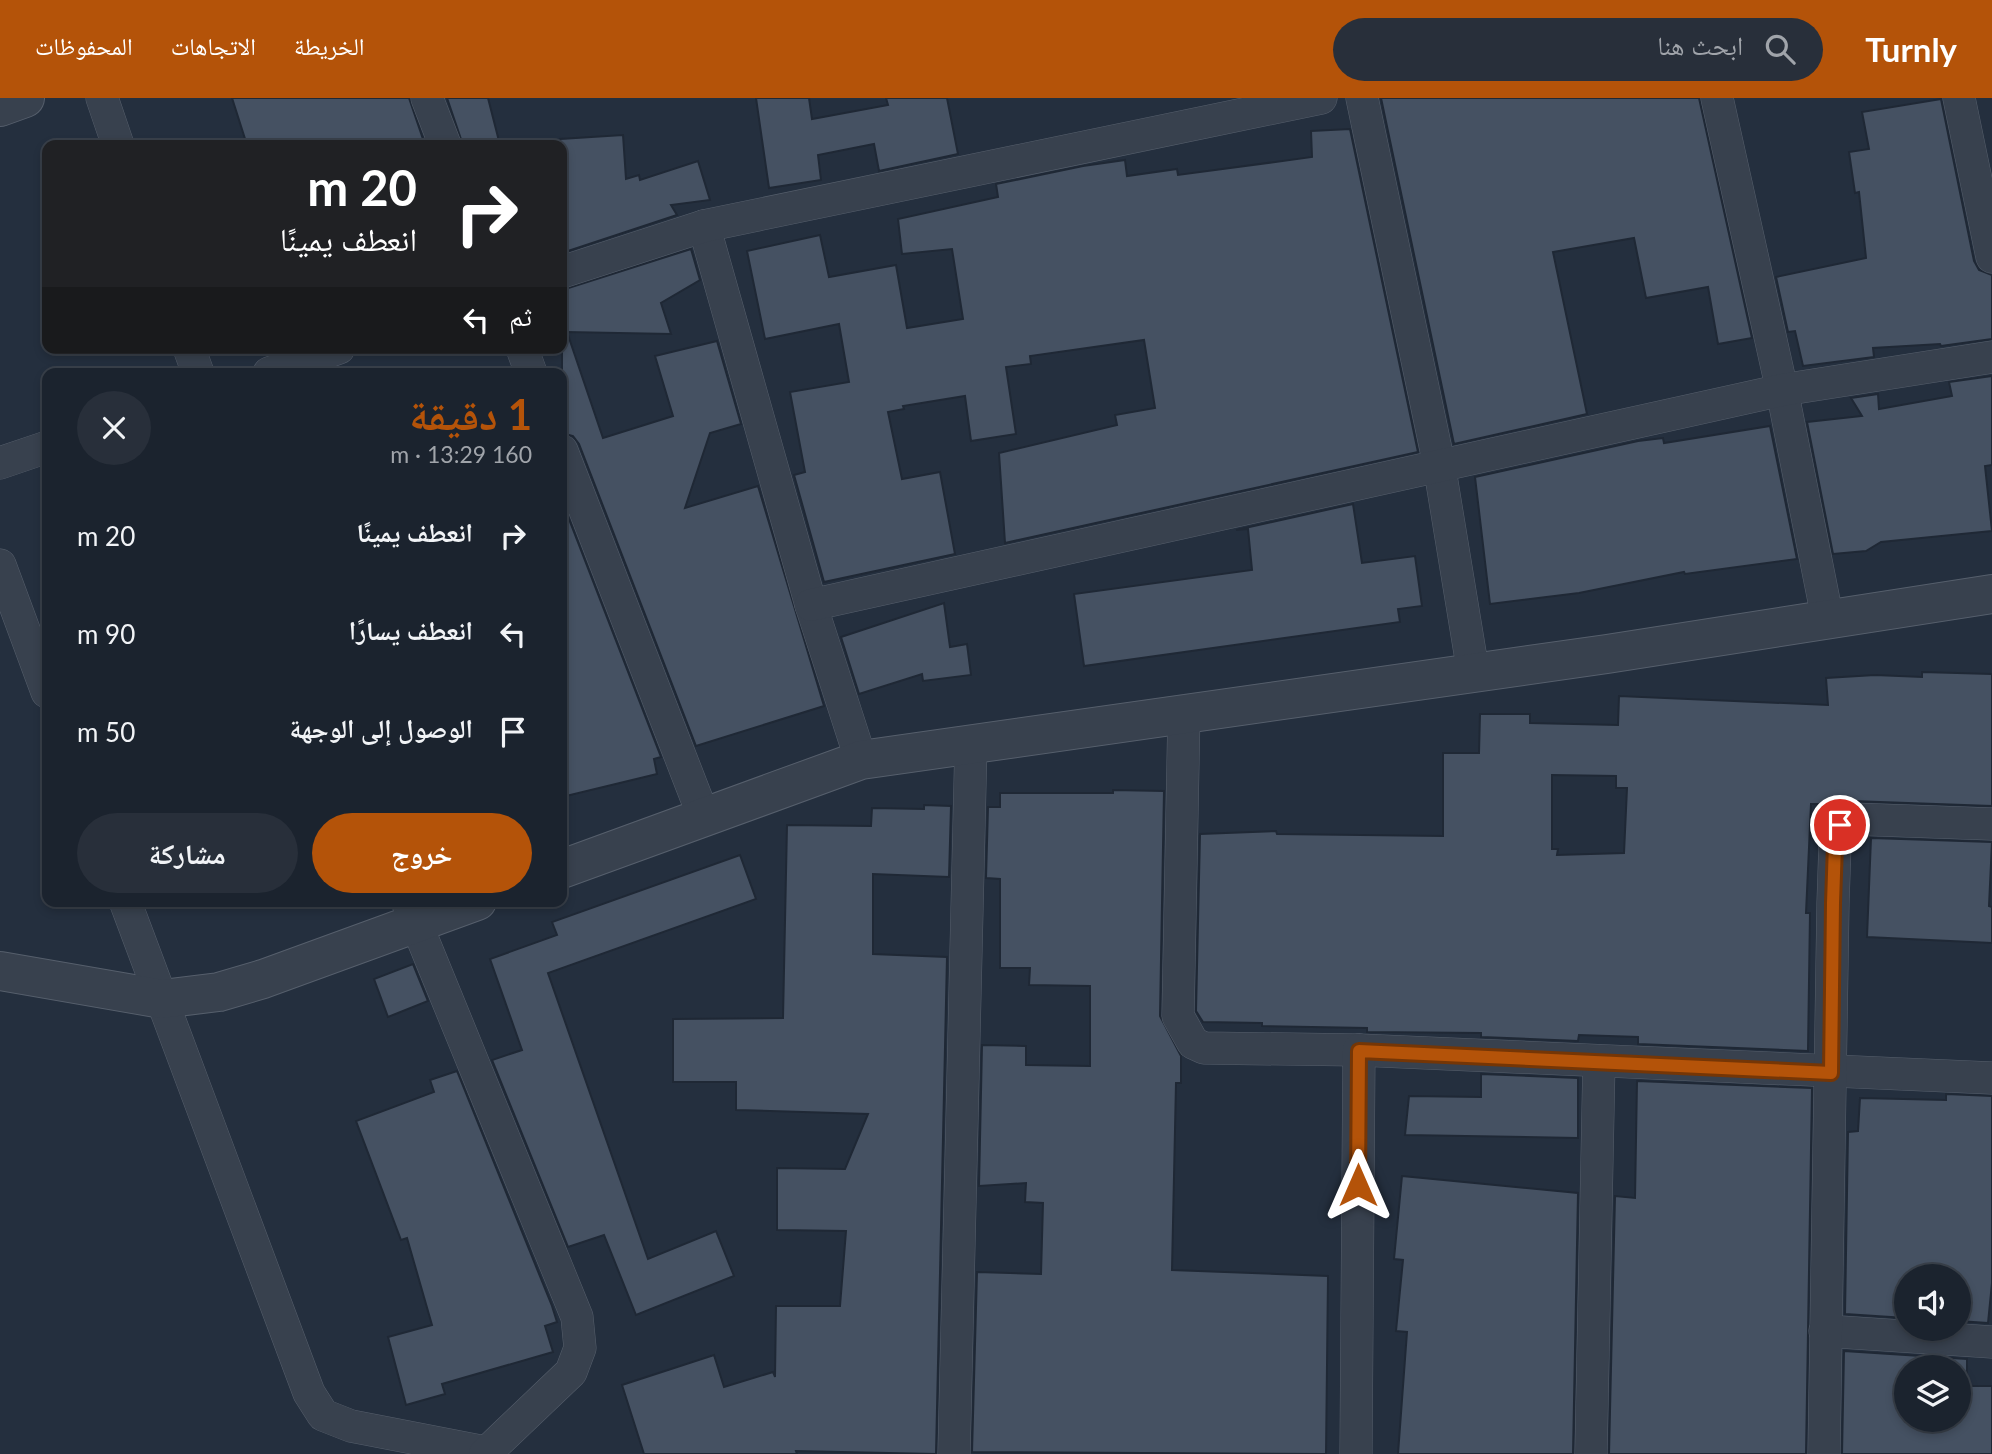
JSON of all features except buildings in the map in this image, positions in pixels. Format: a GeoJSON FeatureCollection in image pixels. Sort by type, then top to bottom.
{"type":"FeatureCollection","features":[{"type":"Feature","properties":{"kind":"street"},"geometry":{"type":"LineString","coordinates":[[0,107],[25,98]]}},
{"type":"Feature","properties":{"kind":"street"},"geometry":{"type":"LineString","coordinates":[[102,98],[116,140]]}},
{"type":"Feature","properties":{"kind":"street"},"geometry":{"type":"LineString","coordinates":[[427,98],[443,140]]}},
{"type":"Feature","properties":{"kind":"street"},"geometry":{"type":"LineString","coordinates":[[567,270],[704,226],[1321,98]]}},
{"type":"Feature","properties":{"kind":"street"},"geometry":{"type":"LineString","coordinates":[[1362,98],[1438,464],[1473,671]]}},
{"type":"Feature","properties":{"kind":"street"},"geometry":{"type":"LineString","coordinates":[[1717,98],[1782,390],[1828,621]]}},
{"type":"Feature","properties":{"kind":"street"},"geometry":{"type":"LineString","coordinates":[[1958,98],[1992,257]]}},
{"type":"Feature","properties":{"kind":"street"},"geometry":{"type":"LineString","coordinates":[[704,226],[811,605],[861,760]]}},
{"type":"Feature","properties":{"kind":"street"},"geometry":{"type":"LineString","coordinates":[[283,368],[322,354]]}},
{"type":"Feature","properties":{"kind":"street"},"geometry":{"type":"LineString","coordinates":[[811,605],[1438,464],[1782,390],[1992,357]]}},
{"type":"Feature","properties":{"kind":"street"},"geometry":{"type":"LineString","coordinates":[[0,463],[42,449]]}},
{"type":"Feature","properties":{"kind":"street"},"geometry":{"type":"LineString","coordinates":[[567,464],[703,815]]}},
{"type":"Feature","properties":{"kind":"street"},"geometry":{"type":"LineString","coordinates":[[0,565],[42,678]]}},
{"type":"Feature","properties":{"kind":"street"},"geometry":{"type":"LineString","coordinates":[[567,867],[703,815],[861,760],[971,742],[1828,621],[1992,594]]}},
{"type":"Feature","properties":{"kind":"street"},"geometry":{"type":"LineString","coordinates":[[1184,712],[1178,1016],[1193,1043],[1204,1048],[1359,1051],[1992,1078]]}},
{"type":"Feature","properties":{"kind":"street"},"geometry":{"type":"LineString","coordinates":[[954,1454],[971,742]]}},
{"type":"Feature","properties":{"kind":"street"},"geometry":{"type":"LineString","coordinates":[[1824,1454],[1833,903],[1835,844],[1840,825],[1851,819],[1992,824]]}},
{"type":"Feature","properties":{"kind":"street"},"geometry":{"type":"LineString","coordinates":[[127,907],[309,1393],[323,1415],[351,1426],[485,1453],[571,1371],[580,1348],[577,1317],[412,913]]}},
{"type":"Feature","properties":{"kind":"street"},"geometry":{"type":"LineString","coordinates":[[0,971],[162,999],[219,992],[263,979],[412,913],[444,907]]}},
{"type":"Feature","properties":{"kind":"street"},"geometry":{"type":"LineString","coordinates":[[1356,1454],[1359,1051]]}},
{"type":"Feature","properties":{"kind":"street"},"geometry":{"type":"LineString","coordinates":[[1591,1454],[1599,1061]]}},
{"type":"Feature","properties":{"kind":"street"},"geometry":{"type":"LineString","coordinates":[[1825,1331],[1992,1342]]}},
{"type":"Feature","properties":{"kind":"route"},"geometry":{"type":"LineString","coordinates":[[1358,1185],[1359,1051],[1831,1073],[1835,844],[1840,825]]}}]}
